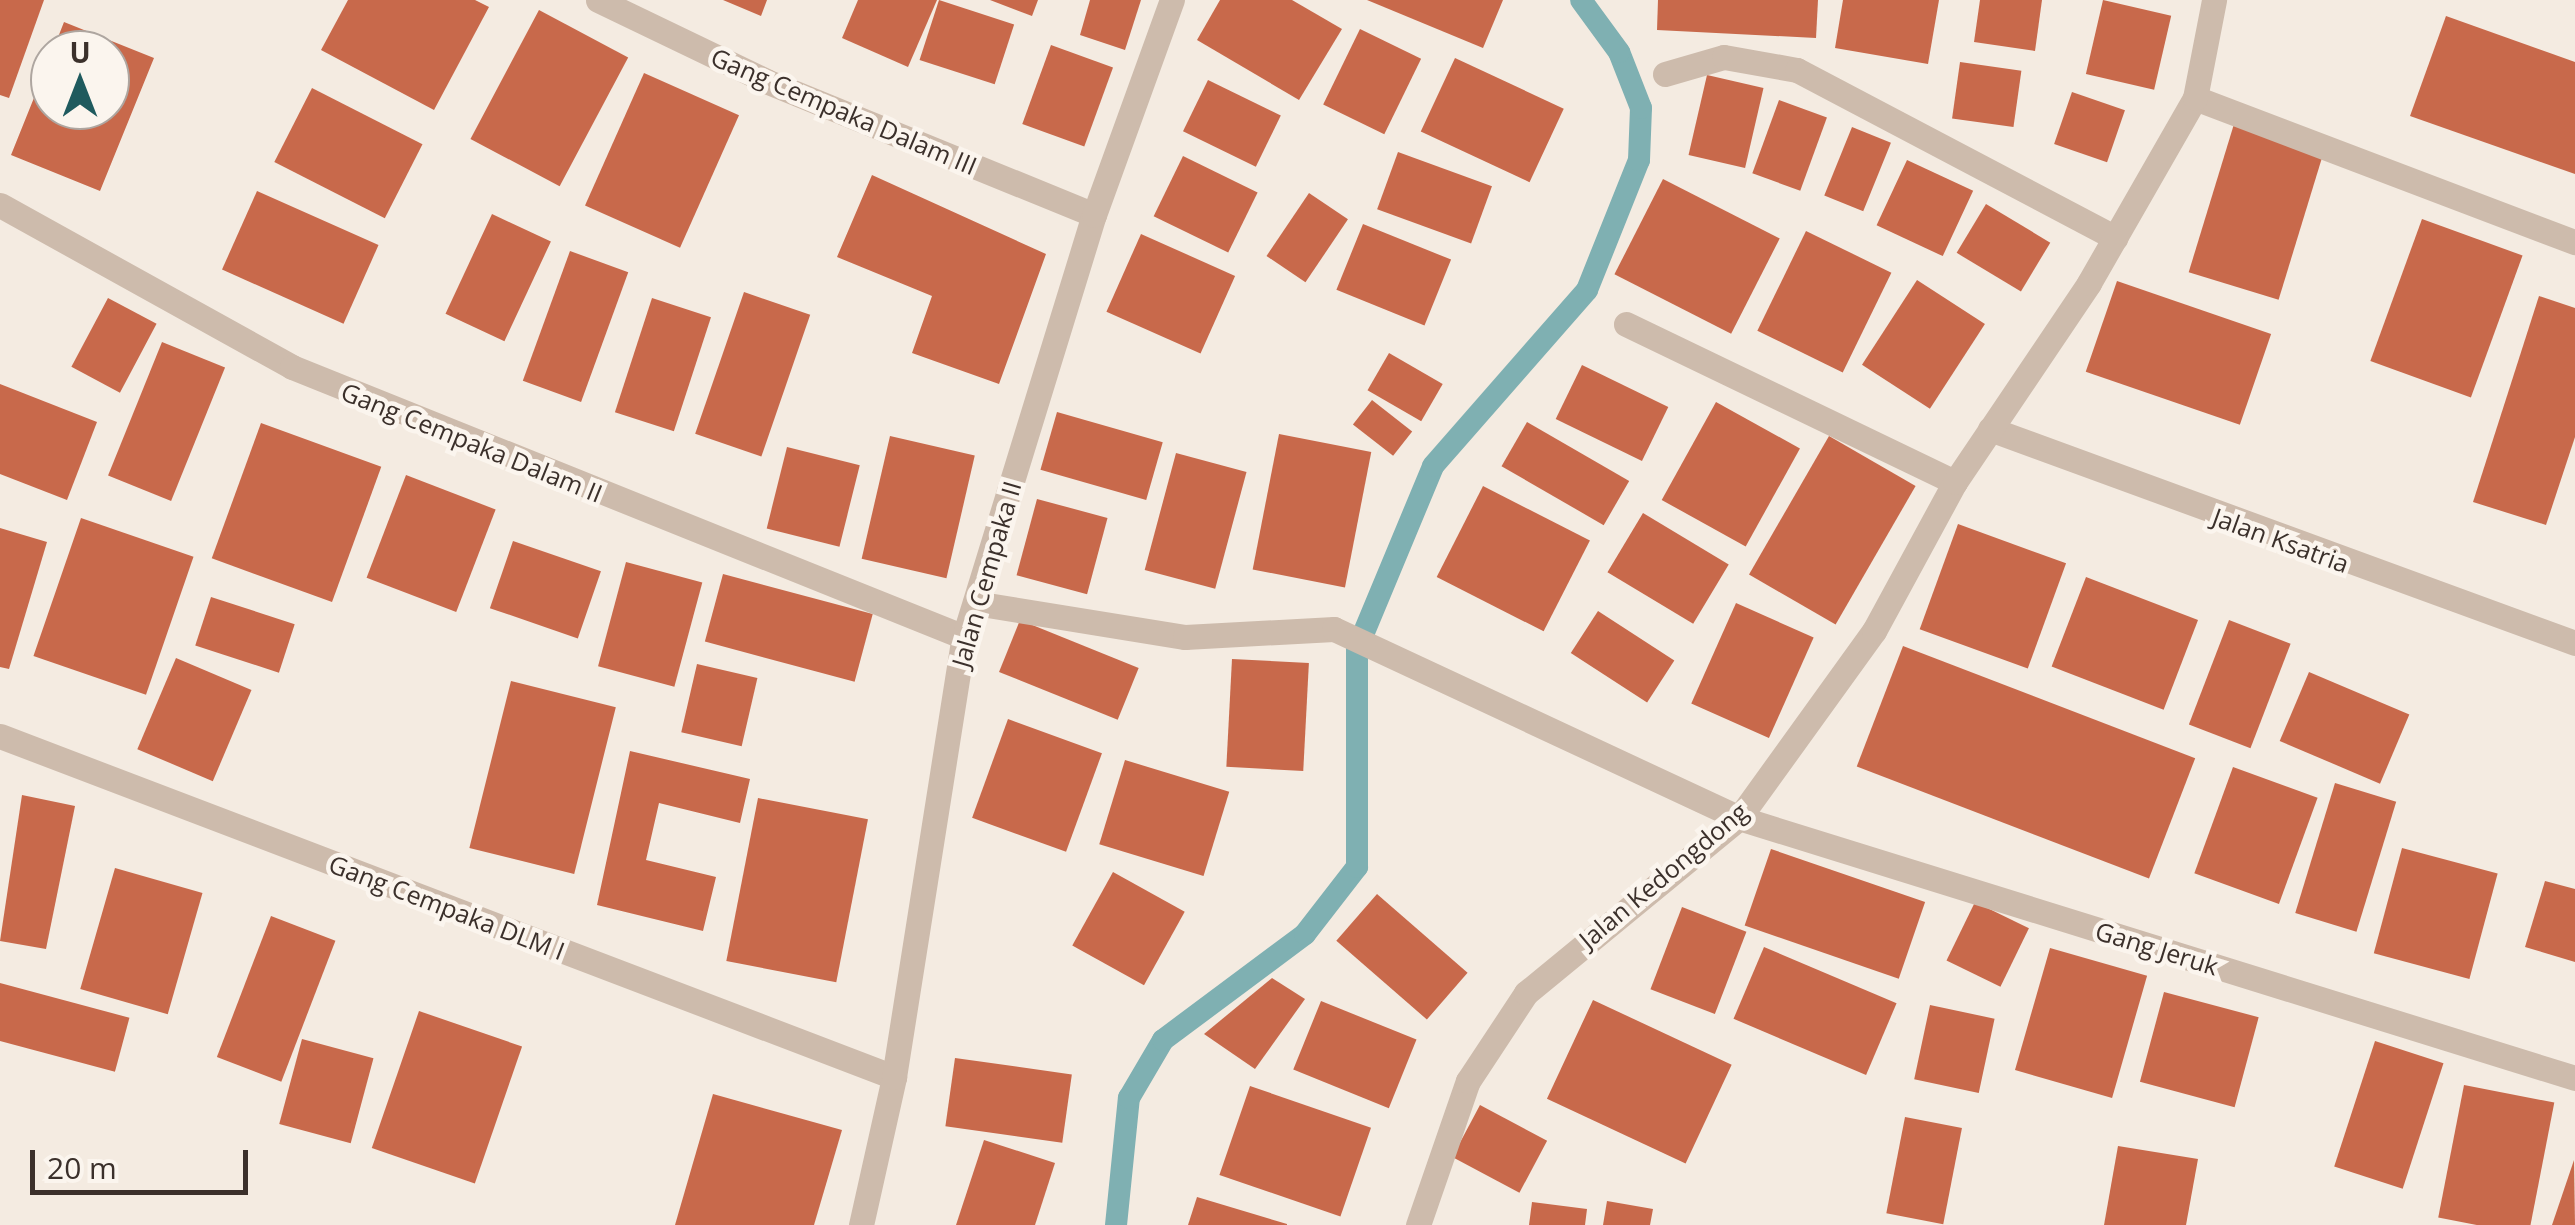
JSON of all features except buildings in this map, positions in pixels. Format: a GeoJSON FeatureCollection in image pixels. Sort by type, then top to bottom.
{"type":"FeatureCollection","features":[{"type":"Feature","properties":{"kind":"street","name":"Gang Cempaka Dalam III"},"geometry":{"type":"LineString","coordinates":[[598,0],[766,81],[1094,215]]}},
{"type":"Feature","properties":{"kind":"street","name":"Jalan Cempaka II"},"geometry":{"type":"LineString","coordinates":[[861,1225],[894,1077],[964,636],[1094,215],[1172,0]]}},
{"type":"Feature","properties":{"kind":"street","name":"Jalan Kedongdong"},"geometry":{"type":"LineString","coordinates":[[1418,1225],[1468,1081],[1526,993],[1739,818],[1874,630],[1955,482],[2116,238],[2195,98],[2214,0]]}},
{"type":"Feature","properties":{"kind":"street"},"geometry":{"type":"LineString","coordinates":[[1665,74],[1724,57],[1797,70],[2116,238]]}},
{"type":"Feature","properties":{"kind":"street"},"geometry":{"type":"LineString","coordinates":[[2195,98],[2575,242]]}},
{"type":"Feature","properties":{"kind":"street","name":"Gang Cempaka Dalam II"},"geometry":{"type":"LineString","coordinates":[[0,205],[292,367],[964,636]]}},
{"type":"Feature","properties":{"kind":"street"},"geometry":{"type":"LineString","coordinates":[[1626,324],[1955,482]]}},
{"type":"Feature","properties":{"kind":"street","name":"Jalan Ksatria"},"geometry":{"type":"LineString","coordinates":[[1990,429],[2575,643]]}},
{"type":"Feature","properties":{"kind":"street","name":"Gang Jeruk"},"geometry":{"type":"LineString","coordinates":[[974,603],[1184,636],[1334,629],[1739,818],[2575,1078]]}},
{"type":"Feature","properties":{"kind":"street","name":"Gang Cempaka DLM I"},"geometry":{"type":"LineString","coordinates":[[0,736],[894,1077]]}},
{"type":"Feature","properties":{"kind":"waterway"},"geometry":{"type":"LineString","coordinates":[[1116,1225],[1129,1098],[1163,1040],[1305,934],[1357,867],[1357,649],[1433,466],[1587,290],[1639,160],[1641,108],[1619,52],[1581,0]]}}]}
